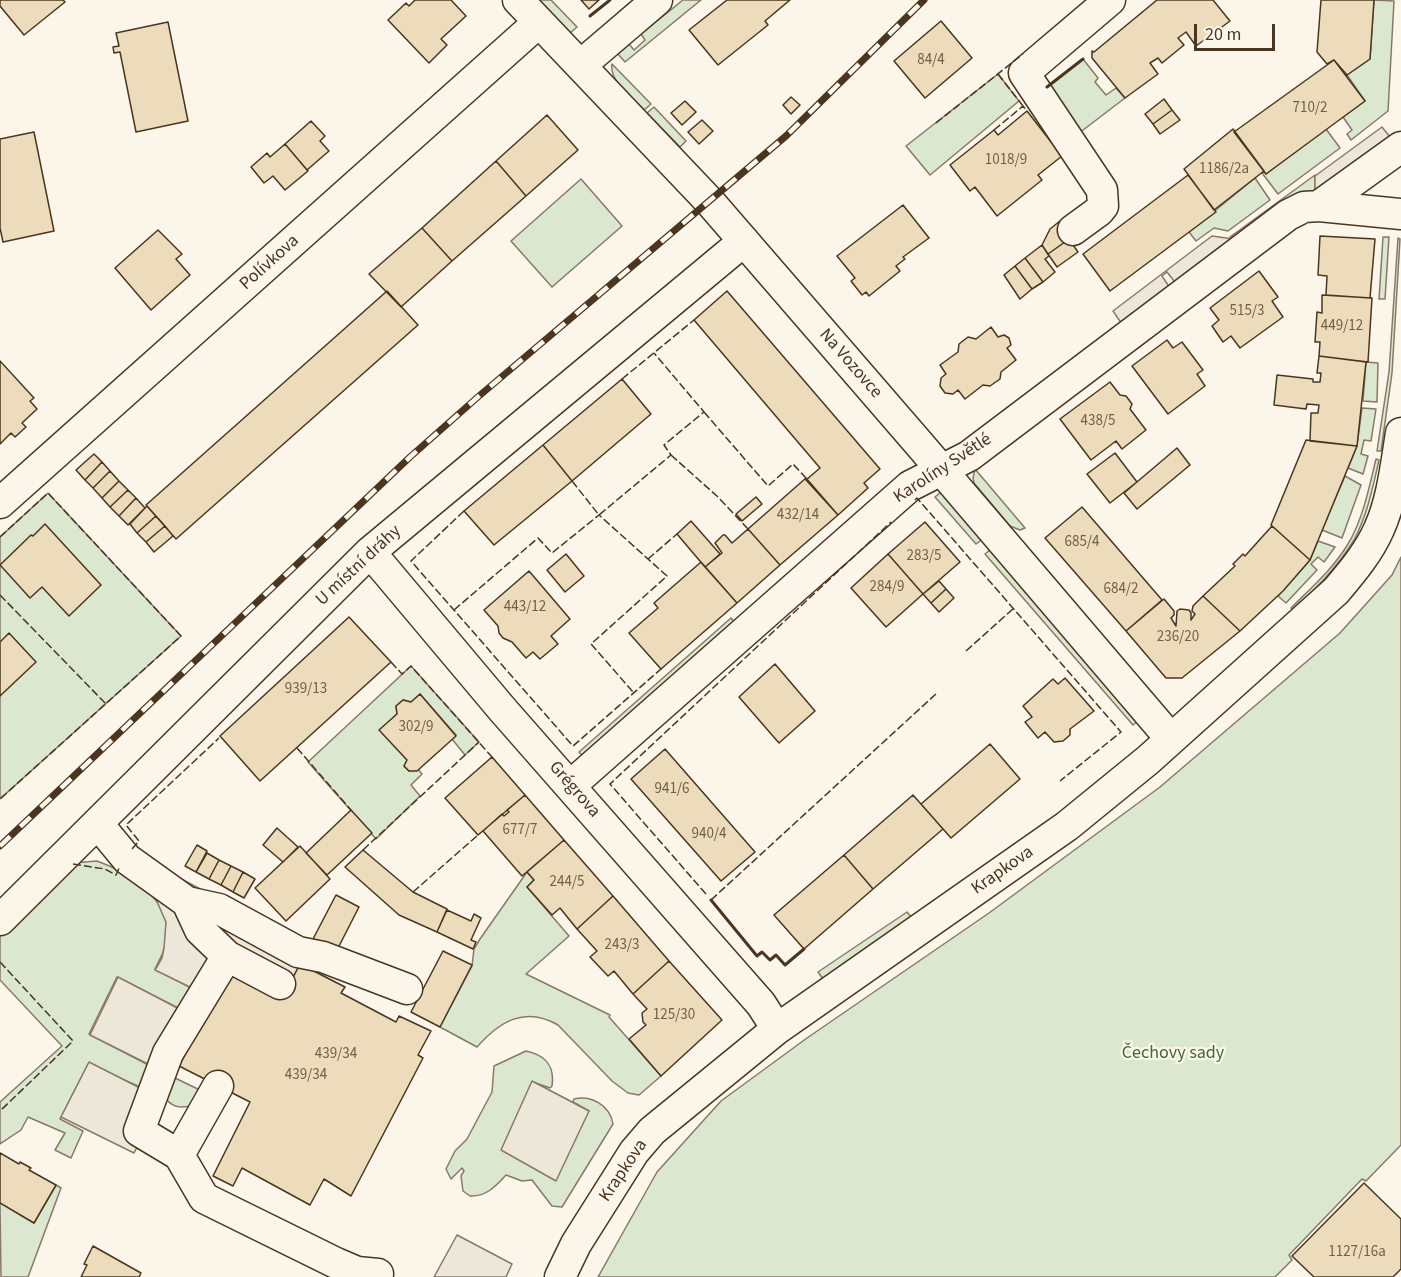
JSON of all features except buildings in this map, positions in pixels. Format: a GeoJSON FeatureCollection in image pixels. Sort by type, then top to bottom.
{"type":"FeatureCollection","features":[{"type":"Feature","properties":{"kind":"street"},"geometry":{"type":"LineString","coordinates":[[591,75],[657,0]]}},
{"type":"Feature","properties":{"kind":"street"},"geometry":{"type":"LineString","coordinates":[[1073,230],[1103,206],[1102,190],[1024,73],[1110,0]]}},
{"type":"Feature","properties":{"kind":"street","name":"Na Vozovce"},"geometry":{"type":"LineString","coordinates":[[529,11],[705,196],[1171,739]]}},
{"type":"Feature","properties":{"kind":"street","name":"Polívkova"},"geometry":{"type":"LineString","coordinates":[[0,503],[529,11]]}},
{"type":"Feature","properties":{"kind":"street","name":"Karolíny Světlé"},"geometry":{"type":"LineString","coordinates":[[570,786],[910,486],[969,456],[1288,215],[1304,207],[1319,206],[1401,147]]}},
{"type":"Feature","properties":{"kind":"street"},"geometry":{"type":"LineString","coordinates":[[1319,206],[1401,214]]}},
{"type":"Feature","properties":{"kind":"street","name":"U místní dráhy"},"geometry":{"type":"LineString","coordinates":[[0,920],[370,552],[744,241]]}},
{"type":"Feature","properties":{"kind":"street","name":"Krapkova"},"geometry":{"type":"LineString","coordinates":[[560,1277],[576,1244],[628,1161],[652,1131],[777,1029],[1067,826],[1148,760],[1336,591],[1353,571],[1380,528],[1390,494],[1401,433]]}},
{"type":"Feature","properties":{"kind":"street","name":"Grégrova"},"geometry":{"type":"LineString","coordinates":[[370,552],[570,786],[761,1004],[777,1029]]}},
{"type":"Feature","properties":{"kind":"street"},"geometry":{"type":"LineString","coordinates":[[98,824],[127,859],[187,902],[219,909],[298,952],[323,957],[407,989]]}},
{"type":"Feature","properties":{"kind":"street"},"geometry":{"type":"LineString","coordinates":[[187,902],[200,930],[227,956],[280,984]]}},
{"type":"Feature","properties":{"kind":"street"},"geometry":{"type":"LineString","coordinates":[[227,956],[168,1053],[139,1131],[179,1155],[204,1198],[336,1263],[357,1272],[378,1274]]}},
{"type":"Feature","properties":{"kind":"street"},"geometry":{"type":"LineString","coordinates":[[179,1155],[218,1086]]}},
{"type":"Feature","properties":{"kind":"green space"},"geometry":{"type":"Polygon","coordinates":[[[539,0],[551,0],[577,27],[570,33],[539,0]]]}},
{"type":"Feature","properties":{"kind":"green space"},"geometry":{"type":"Polygon","coordinates":[[[683,0],[701,0],[625,62],[618,54],[629,44],[634,50],[645,40],[641,34],[683,0]]]}},
{"type":"Feature","properties":{"kind":"green space"},"geometry":{"type":"Polygon","coordinates":[[[1374,0],[1394,1],[1388,111],[1351,140],[1347,134],[1352,130],[1343,117],[1365,101],[1347,75],[1370,59],[1374,0]]]}},
{"type":"Feature","properties":{"kind":"green space"},"geometry":{"type":"Polygon","coordinates":[[[1083,59],[1098,78],[1095,82],[1106,95],[1116,88],[1125,98],[1074,137],[1045,88],[1083,59]]]}},
{"type":"Feature","properties":{"kind":"green space"},"geometry":{"type":"Polygon","coordinates":[[[612,64],[651,104],[644,110],[618,83],[612,71],[612,64]]]}},
{"type":"Feature","properties":{"kind":"green space"},"geometry":{"type":"Polygon","coordinates":[[[998,74],[1019,101],[930,175],[906,146],[998,74]]]}},
{"type":"Feature","properties":{"kind":"green space"},"geometry":{"type":"Polygon","coordinates":[[[654,107],[686,141],[680,147],[647,113],[654,107]]]}},
{"type":"Feature","properties":{"kind":"green space"},"geometry":{"type":"Polygon","coordinates":[[[1326,129],[1340,148],[1278,194],[1262,173],[1264,171],[1266,174],[1326,129]]]}},
{"type":"Feature","properties":{"kind":"green space"},"geometry":{"type":"Polygon","coordinates":[[[1315,175],[1315,193],[1241,239],[1230,237],[1315,175]]]}},
{"type":"Feature","properties":{"kind":"green space"},"geometry":{"type":"Polygon","coordinates":[[[1255,178],[1270,200],[1228,231],[1214,228],[1196,241],[1189,232],[1255,178]]]}},
{"type":"Feature","properties":{"kind":"green space"},"geometry":{"type":"Polygon","coordinates":[[[581,179],[622,226],[552,287],[511,241],[581,179]]]}},
{"type":"Feature","properties":{"kind":"green space"},"geometry":{"type":"Polygon","coordinates":[[[1383,237],[1389,237],[1385,299],[1379,299],[1383,237]]]}},
{"type":"Feature","properties":{"kind":"green space"},"geometry":{"type":"Polygon","coordinates":[[[1398,238],[1400,239],[1392,373],[1381,451],[1377,451],[1389,372],[1398,238]]]}},
{"type":"Feature","properties":{"kind":"green space"},"geometry":{"type":"Polygon","coordinates":[[[1366,362],[1378,363],[1377,402],[1363,401],[1366,362]]]}},
{"type":"Feature","properties":{"kind":"green space"},"geometry":{"type":"Polygon","coordinates":[[[1362,408],[1376,409],[1371,441],[1364,440],[1361,454],[1368,456],[1363,474],[1348,468],[1357,446],[1362,408]]]}},
{"type":"Feature","properties":{"kind":"green space"},"geometry":{"type":"Polygon","coordinates":[[[1376,459],[1379,460],[1369,501],[1354,540],[1318,586],[1293,610],[1291,608],[1329,570],[1348,544],[1362,514],[1376,459]]]}},
{"type":"Feature","properties":{"kind":"green space"},"geometry":{"type":"Polygon","coordinates":[[[975,469],[1025,528],[1020,530],[1010,526],[974,483],[975,469]]]}},
{"type":"Feature","properties":{"kind":"green space"},"geometry":{"type":"Polygon","coordinates":[[[1345,476],[1361,485],[1342,538],[1322,530],[1345,476]]]}},
{"type":"Feature","properties":{"kind":"green space"},"geometry":{"type":"Polygon","coordinates":[[[941,492],[984,538],[976,544],[935,497],[941,492]]]}},
{"type":"Feature","properties":{"kind":"green space"},"geometry":{"type":"Polygon","coordinates":[[[48,493],[181,636],[0,799],[0,537],[48,493]]]}},
{"type":"Feature","properties":{"kind":"green space"},"geometry":{"type":"Polygon","coordinates":[[[1318,541],[1335,547],[1324,562],[1318,557],[1311,564],[1317,570],[1286,603],[1278,596],[1310,560],[1318,541]]]}},
{"type":"Feature","properties":{"kind":"green space"},"geometry":{"type":"Polygon","coordinates":[[[992,548],[1140,719],[1133,725],[985,554],[992,548]]]}},
{"type":"Feature","properties":{"kind":"green space","name":"Čechovy sady"},"geometry":{"type":"Polygon","coordinates":[[[1401,557],[1401,1145],[1366,1181],[1362,1179],[1289,1255],[1292,1260],[1275,1277],[598,1277],[657,1172],[721,1101],[807,1038],[989,913],[1160,787],[1340,633],[1392,575],[1401,557]]]}},
{"type":"Feature","properties":{"kind":"green space"},"geometry":{"type":"Polygon","coordinates":[[[731,618],[737,626],[585,759],[579,752],[731,618]]]}},
{"type":"Feature","properties":{"kind":"green space"},"geometry":{"type":"Polygon","coordinates":[[[411,666],[479,742],[465,755],[452,739],[456,735],[420,694],[411,702],[403,700],[396,706],[397,714],[380,730],[407,760],[404,766],[409,771],[418,769],[422,774],[411,785],[420,796],[376,839],[308,762],[411,666]]]}},
{"type":"Feature","properties":{"kind":"green space"},"geometry":{"type":"Polygon","coordinates":[[[97,861],[133,879],[153,898],[166,921],[167,934],[165,947],[155,969],[199,992],[188,1013],[117,977],[89,1034],[158,1070],[147,1090],[88,1064],[60,1119],[83,1131],[71,1158],[55,1150],[65,1133],[28,1117],[21,1130],[0,1144],[0,1102],[62,1046],[0,980],[0,925],[73,863],[97,861]]]}},
{"type":"Feature","properties":{"kind":"green space"},"geometry":{"type":"Polygon","coordinates":[[[527,872],[534,880],[527,887],[569,936],[526,974],[610,1015],[609,1017],[661,1076],[639,1095],[628,1093],[612,1081],[558,1025],[546,1019],[524,1017],[514,1019],[495,1030],[477,1047],[440,1027],[472,966],[474,949],[527,872]]]}},
{"type":"Feature","properties":{"kind":"green space"},"geometry":{"type":"Polygon","coordinates":[[[907,912],[917,924],[823,979],[818,972],[907,912]]]}},
{"type":"Feature","properties":{"kind":"green space"},"geometry":{"type":"Polygon","coordinates":[[[526,1051],[543,1058],[552,1072],[553,1079],[550,1088],[533,1082],[589,1111],[573,1102],[574,1099],[587,1099],[599,1103],[608,1112],[613,1124],[562,1207],[552,1206],[532,1180],[522,1181],[506,1175],[486,1193],[470,1196],[463,1191],[461,1176],[464,1171],[462,1168],[451,1179],[446,1169],[455,1151],[467,1139],[492,1092],[494,1066],[526,1051]]]}},
{"type":"Feature","properties":{"kind":"green space"},"geometry":{"type":"Polygon","coordinates":[[[175,1078],[204,1092],[195,1105],[179,1107],[172,1105],[166,1099],[175,1078]]]}},
{"type":"Feature","properties":{"kind":"green space"},"geometry":{"type":"Polygon","coordinates":[[[56,1185],[61,1188],[28,1277],[1,1277],[0,1203],[34,1223],[56,1185]]]}},
{"type":"Feature","properties":{"kind":"shaded area"},"geometry":{"type":"Polygon","coordinates":[[[1382,127],[1390,137],[1315,193],[1315,176],[1382,127]]]}},
{"type":"Feature","properties":{"kind":"shaded area"},"geometry":{"type":"Polygon","coordinates":[[[1212,236],[1240,240],[1228,248],[1220,247],[1216,250],[1220,255],[1178,286],[1167,272],[1162,276],[1172,291],[1136,317],[1132,313],[1129,316],[1132,320],[1124,327],[1113,311],[1212,236]]]}},
{"type":"Feature","properties":{"kind":"shaded area"},"geometry":{"type":"Polygon","coordinates":[[[151,863],[223,901],[300,964],[284,995],[232,968],[134,1153],[61,1117],[89,1062],[146,1091],[158,1069],[90,1035],[118,977],[187,1013],[198,991],[155,970],[162,958],[166,922],[155,897],[151,863]]]}},
{"type":"Feature","properties":{"kind":"shaded area"},"geometry":{"type":"Polygon","coordinates":[[[532,1081],[589,1111],[556,1181],[501,1150],[532,1081]]]}},
{"type":"Feature","properties":{"kind":"shaded area"},"geometry":{"type":"Polygon","coordinates":[[[457,1235],[512,1264],[506,1277],[434,1277],[457,1235]]]}},
{"type":"Feature","properties":{"kind":"railway"},"geometry":{"type":"LineString","coordinates":[[0,846],[410,457],[786,136],[924,0]]}},
{"type":"Feature","properties":{"kind":"fence"},"geometry":{"type":"LineString","coordinates":[[936,123],[1023,54]]}},
{"type":"Feature","properties":{"kind":"fence"},"geometry":{"type":"LineString","coordinates":[[998,74],[1023,106]]}},
{"type":"Feature","properties":{"kind":"fence"},"geometry":{"type":"LineString","coordinates":[[994,130],[1023,106],[1027,111]]}},
{"type":"Feature","properties":{"kind":"fence"},"geometry":{"type":"LineString","coordinates":[[622,379],[694,320]]}},
{"type":"Feature","properties":{"kind":"fence"},"geometry":{"type":"LineString","coordinates":[[572,481],[599,515],[671,455],[664,445],[704,412],[654,353]]}},
{"type":"Feature","properties":{"kind":"fence"},"geometry":{"type":"LineString","coordinates":[[704,412],[768,486],[793,464],[806,478]]}},
{"type":"Feature","properties":{"kind":"fence"},"geometry":{"type":"LineString","coordinates":[[671,455],[718,497],[748,529]]}},
{"type":"Feature","properties":{"kind":"fence"},"geometry":{"type":"LineString","coordinates":[[0,537],[48,493],[181,636],[0,799]]}},
{"type":"Feature","properties":{"kind":"fence"},"geometry":{"type":"LineString","coordinates":[[915,500],[917,498],[1121,732],[1060,781]]}},
{"type":"Feature","properties":{"kind":"fence"},"geometry":{"type":"LineString","coordinates":[[464,511],[411,561],[573,746],[661,669]]}},
{"type":"Feature","properties":{"kind":"fence"},"geometry":{"type":"LineString","coordinates":[[454,610],[538,538],[552,553],[599,515],[667,576],[591,644],[634,693]]}},
{"type":"Feature","properties":{"kind":"fence"},"geometry":{"type":"LineString","coordinates":[[706,894],[610,784],[891,522]]}},
{"type":"Feature","properties":{"kind":"fence"},"geometry":{"type":"LineString","coordinates":[[648,559],[677,534]]}},
{"type":"Feature","properties":{"kind":"fence"},"geometry":{"type":"LineString","coordinates":[[0,595],[106,704]]}},
{"type":"Feature","properties":{"kind":"fence"},"geometry":{"type":"LineString","coordinates":[[966,651],[1014,608]]}},
{"type":"Feature","properties":{"kind":"fence"},"geometry":{"type":"LineString","coordinates":[[391,662],[402,674],[411,666],[492,757]]}},
{"type":"Feature","properties":{"kind":"fence"},"geometry":{"type":"LineString","coordinates":[[711,900],[937,693]]}},
{"type":"Feature","properties":{"kind":"fence"},"geometry":{"type":"LineString","coordinates":[[132,849],[139,841],[126,825],[219,738]]}},
{"type":"Feature","properties":{"kind":"fence"},"geometry":{"type":"LineString","coordinates":[[363,850],[479,742]]}},
{"type":"Feature","properties":{"kind":"fence"},"geometry":{"type":"LineString","coordinates":[[297,748],[351,810]]}},
{"type":"Feature","properties":{"kind":"fence"},"geometry":{"type":"LineString","coordinates":[[413,892],[478,835]]}},
{"type":"Feature","properties":{"kind":"fence"},"geometry":{"type":"LineString","coordinates":[[73,864],[105,869],[116,875],[120,866]]}},
{"type":"Feature","properties":{"kind":"fence"},"geometry":{"type":"LineString","coordinates":[[0,962],[73,1041],[0,1111]]}},
{"type":"Feature","properties":{"kind":"wall"},"geometry":{"type":"LineString","coordinates":[[590,16],[610,0]]}},
{"type":"Feature","properties":{"kind":"wall"},"geometry":{"type":"LineString","coordinates":[[1047,87],[1083,59]]}},
{"type":"Feature","properties":{"kind":"wall"},"geometry":{"type":"LineString","coordinates":[[711,900],[757,956],[762,952],[770,960],[776,955],[785,965],[804,949]]}}]}
